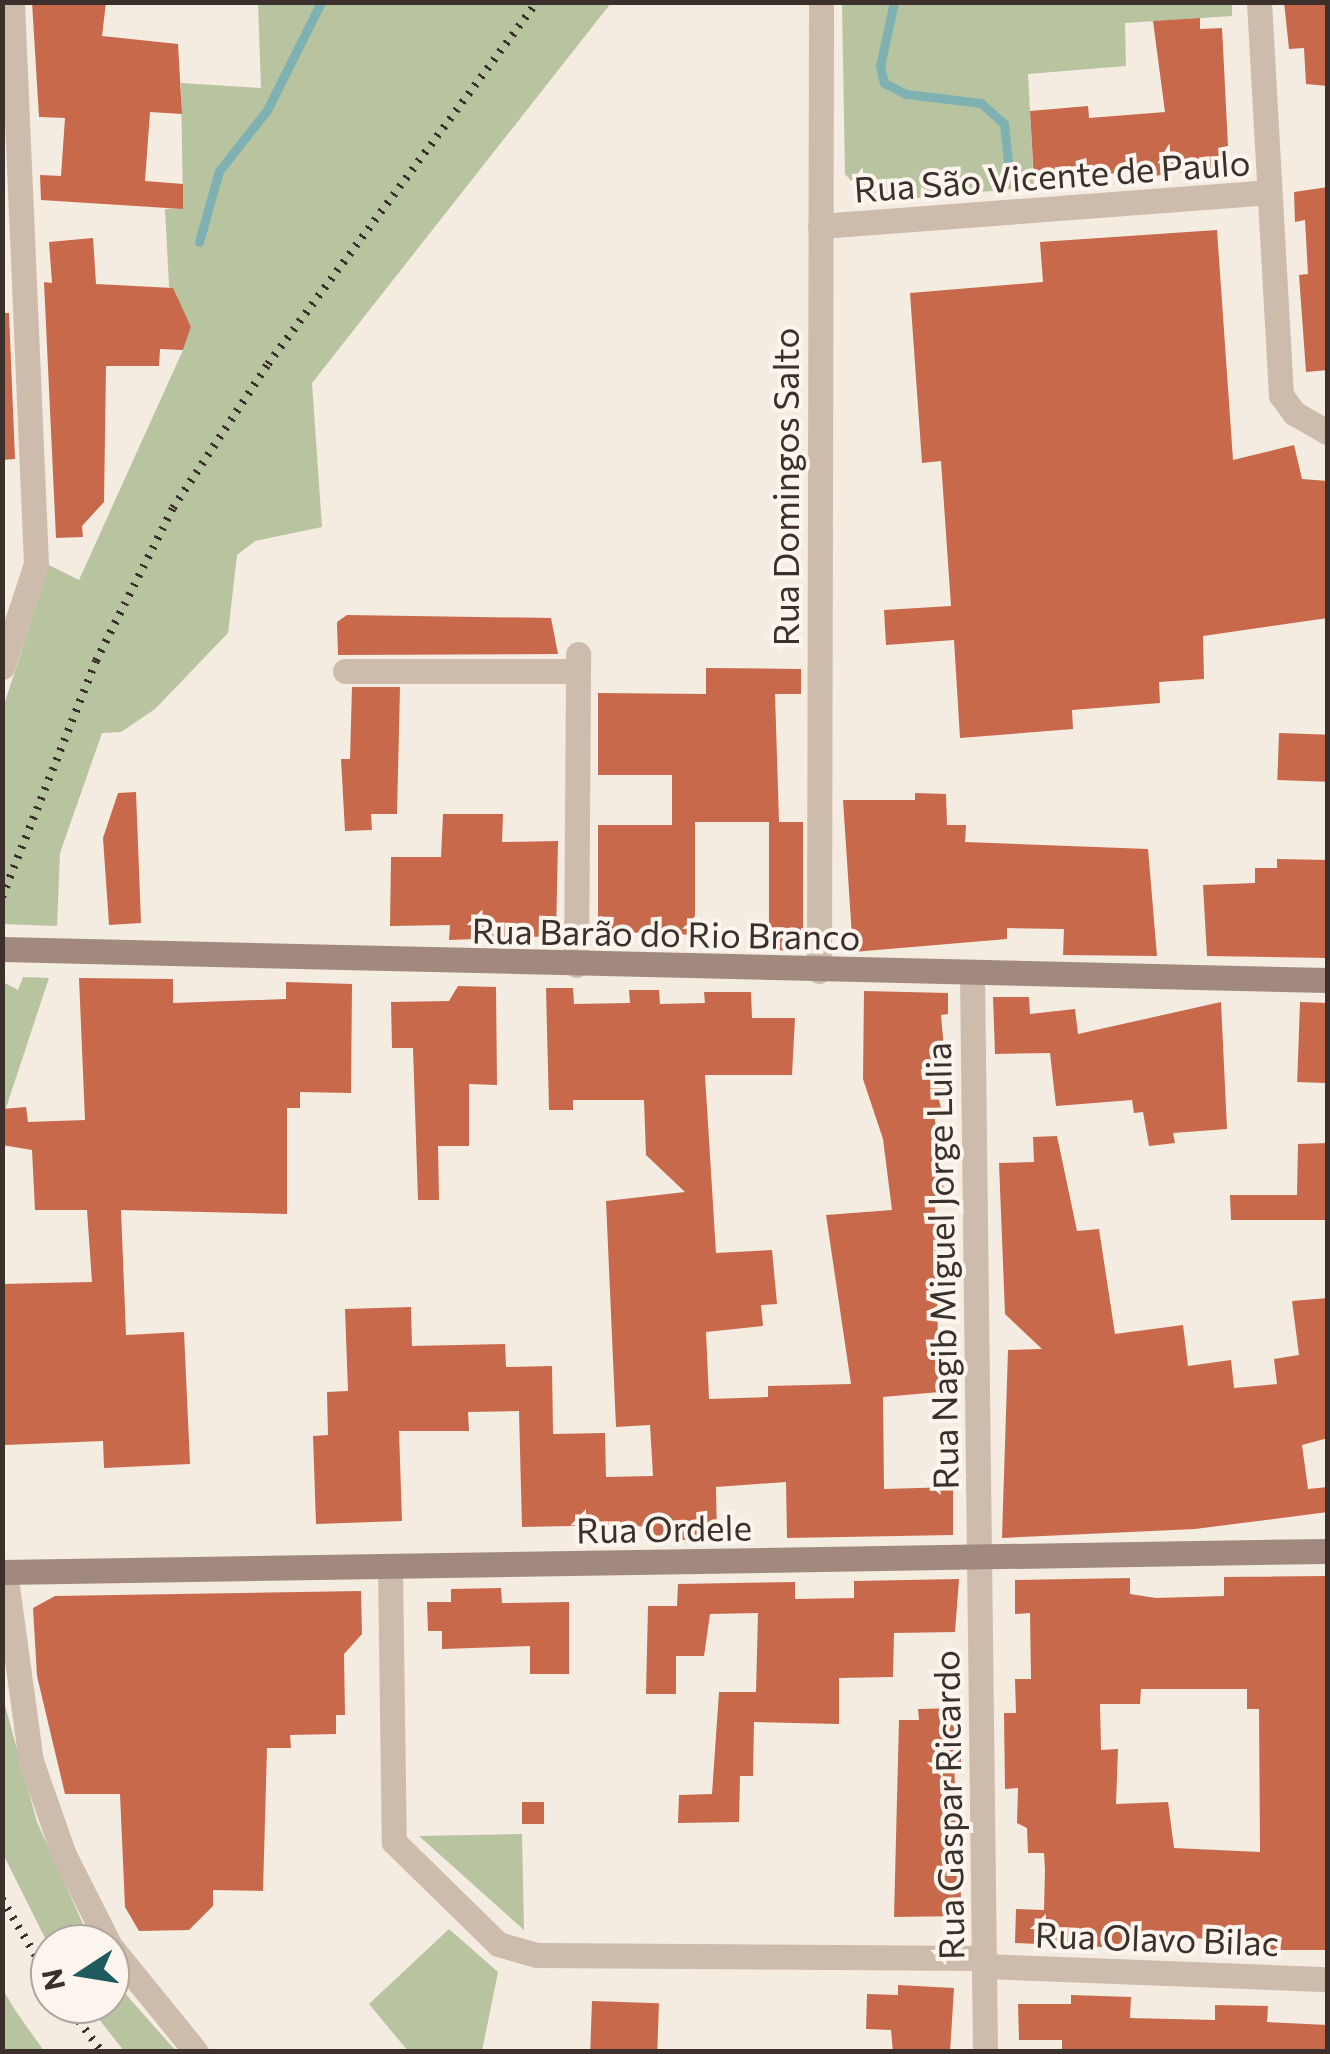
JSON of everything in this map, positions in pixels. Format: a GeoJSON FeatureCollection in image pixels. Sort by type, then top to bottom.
{"type":"FeatureCollection","features":[{"type":"Feature","properties":{"kind":"main road","name":"Rua Barão do Rio Branco"},"geometry":{"type":"LineString","coordinates":[[2,950],[1328,980]]}},
{"type":"Feature","properties":{"kind":"main road","name":"Rua Ordele"},"geometry":{"type":"LineString","coordinates":[[4,1572],[1328,1552]]}},
{"type":"Feature","properties":{"kind":"street"},"geometry":{"type":"LineString","coordinates":[[2,667],[36,564],[12,2]]}},
{"type":"Feature","properties":{"kind":"street","name":"Rua Domingos Salto"},"geometry":{"type":"LineString","coordinates":[[819,971],[821,2]]}},
{"type":"Feature","properties":{"kind":"street"},"geometry":{"type":"LineString","coordinates":[[1259,2],[1268,192]]}},
{"type":"Feature","properties":{"kind":"street","name":"Rua São Vicente de Paulo"},"geometry":{"type":"LineString","coordinates":[[820,226],[1268,192],[1281,395],[1294,414],[1328,433]]}},
{"type":"Feature","properties":{"kind":"street"},"geometry":{"type":"LineString","coordinates":[[345,671],[578,663],[576,965]]}},
{"type":"Feature","properties":{"kind":"street","name":"Rua Nagib Miguel Jorge Lulia"},"geometry":{"type":"LineString","coordinates":[[972,974],[980,1557]]}},
{"type":"Feature","properties":{"kind":"street","name":"Rua Gaspar Ricardo"},"geometry":{"type":"LineString","coordinates":[[980,1557],[985,2052]]}},
{"type":"Feature","properties":{"kind":"street","name":"Rua Olavo Bilac"},"geometry":{"type":"LineString","coordinates":[[390,1568],[394,1842],[498,1944],[537,1955],[984,1962],[1328,1979]]}},
{"type":"Feature","properties":{"kind":"street"},"geometry":{"type":"LineString","coordinates":[[4,1572],[31,1761],[71,1870],[98,1924]]}},
{"type":"Feature","properties":{"kind":"street"},"geometry":{"type":"LineString","coordinates":[[130,1971],[196,2052]]}},
{"type":"Feature","properties":{"kind":"green space"},"geometry":{"type":"Polygon","coordinates":[[[1232,2],[1232,16],[1125,23],[1126,66],[1028,74],[1034,187],[884,201],[865,196],[845,174],[842,3],[1232,2]]]}},
{"type":"Feature","properties":{"kind":"green space"},"geometry":{"type":"Polygon","coordinates":[[[258,3],[611,3],[312,383],[322,527],[255,541],[237,555],[228,633],[155,709],[121,732],[102,733],[60,853],[57,926],[3,924],[3,708],[49,565],[79,580],[183,350],[191,327],[169,286],[165,209],[183,208],[181,83],[261,88],[258,3]]]}},
{"type":"Feature","properties":{"kind":"green space"},"geometry":{"type":"Polygon","coordinates":[[[23,977],[49,978],[3,1117],[3,982],[18,990],[23,977]]]}},
{"type":"Feature","properties":{"kind":"green space"},"geometry":{"type":"Polygon","coordinates":[[[3,1698],[37,1822],[83,1924],[38,1924],[3,1854],[3,1698]]]}},
{"type":"Feature","properties":{"kind":"green space"},"geometry":{"type":"Polygon","coordinates":[[[522,1834],[524,1930],[419,1836],[522,1834]]]}},
{"type":"Feature","properties":{"kind":"green space"},"geometry":{"type":"Polygon","coordinates":[[[449,1929],[498,1972],[482,2051],[408,2051],[369,2004],[449,1929]]]}},
{"type":"Feature","properties":{"kind":"green space"},"geometry":{"type":"Polygon","coordinates":[[[2,1988],[15,2010],[44,2051],[3,2051],[2,1988]]]}},
{"type":"Feature","properties":{"kind":"green space"},"geometry":{"type":"Polygon","coordinates":[[[130,1999],[176,2051],[124,2051],[103,2024],[130,2024],[130,1999]]]}},
{"type":"Feature","properties":{"kind":"building"},"geometry":{"type":"Polygon","coordinates":[[[32,2],[106,2],[102,36],[178,44],[182,114],[150,112],[145,181],[183,184],[183,209],[41,200],[40,175],[61,176],[65,118],[39,117],[32,2]]]}},
{"type":"Feature","properties":{"kind":"building"},"geometry":{"type":"Polygon","coordinates":[[[1284,2],[1328,2],[1328,86],[1306,84],[1304,48],[1289,49],[1284,2]]]}},
{"type":"Feature","properties":{"kind":"building"},"geometry":{"type":"Polygon","coordinates":[[[1200,18],[1200,29],[1222,28],[1229,166],[1132,179],[1132,172],[1034,180],[1030,111],[1088,106],[1089,118],[1165,112],[1153,21],[1200,18]]]}},
{"type":"Feature","properties":{"kind":"building"},"geometry":{"type":"Polygon","coordinates":[[[1328,187],[1328,370],[1306,372],[1299,275],[1308,274],[1305,220],[1295,222],[1294,192],[1328,187]]]}},
{"type":"Feature","properties":{"kind":"building"},"geometry":{"type":"Polygon","coordinates":[[[1217,230],[1233,460],[1294,445],[1302,479],[1328,481],[1328,618],[1203,636],[1204,679],[1159,682],[1160,703],[1072,710],[1073,729],[960,738],[954,640],[886,645],[884,610],[951,606],[941,461],[922,463],[910,293],[1043,282],[1040,242],[1217,230]]]}},
{"type":"Feature","properties":{"kind":"building"},"geometry":{"type":"Polygon","coordinates":[[[93,238],[96,284],[173,288],[191,327],[183,350],[160,349],[159,366],[106,366],[104,502],[82,526],[83,537],[56,538],[44,282],[52,283],[49,242],[93,238]]]}},
{"type":"Feature","properties":{"kind":"building"},"geometry":{"type":"Polygon","coordinates":[[[2,313],[9,313],[15,459],[2,460],[2,313]]]}},
{"type":"Feature","properties":{"kind":"building"},"geometry":{"type":"Polygon","coordinates":[[[347,615],[551,618],[558,654],[338,655],[337,622],[347,615]]]}},
{"type":"Feature","properties":{"kind":"building"},"geometry":{"type":"Polygon","coordinates":[[[706,668],[801,669],[801,694],[775,694],[779,822],[803,822],[803,951],[769,950],[769,822],[695,822],[695,935],[598,931],[598,825],[672,825],[672,775],[598,775],[598,693],[706,694],[706,668]]]}},
{"type":"Feature","properties":{"kind":"building"},"geometry":{"type":"Polygon","coordinates":[[[352,687],[400,687],[397,814],[371,814],[372,830],[345,831],[341,759],[350,759],[352,687]]]}},
{"type":"Feature","properties":{"kind":"building"},"geometry":{"type":"Polygon","coordinates":[[[1279,733],[1328,735],[1326,782],[1277,780],[1279,733]]]}},
{"type":"Feature","properties":{"kind":"building"},"geometry":{"type":"Polygon","coordinates":[[[136,792],[141,923],[109,925],[103,838],[118,793],[136,792]]]}},
{"type":"Feature","properties":{"kind":"building"},"geometry":{"type":"Polygon","coordinates":[[[915,793],[946,794],[947,825],[966,825],[965,842],[1148,849],[1157,956],[1063,955],[1064,929],[1007,928],[1007,939],[853,952],[843,800],[915,800],[915,793]]]}},
{"type":"Feature","properties":{"kind":"building"},"geometry":{"type":"Polygon","coordinates":[[[443,814],[503,814],[502,842],[558,841],[556,936],[449,940],[450,925],[390,926],[391,857],[441,857],[443,814]]]}},
{"type":"Feature","properties":{"kind":"building"},"geometry":{"type":"Polygon","coordinates":[[[1277,859],[1328,860],[1328,958],[1207,956],[1203,885],[1255,883],[1255,868],[1277,868],[1277,859]]]}},
{"type":"Feature","properties":{"kind":"building"},"geometry":{"type":"Polygon","coordinates":[[[79,978],[173,979],[173,1003],[286,999],[286,982],[352,984],[351,1093],[300,1092],[300,1108],[287,1108],[287,1214],[121,1210],[126,1335],[184,1332],[190,1464],[104,1468],[103,1441],[5,1445],[2,1284],[92,1282],[87,1210],[35,1210],[32,1150],[2,1145],[2,1109],[26,1107],[28,1122],[85,1120],[79,978]]]}},
{"type":"Feature","properties":{"kind":"building"},"geometry":{"type":"Polygon","coordinates":[[[458,986],[496,987],[497,1085],[469,1084],[469,1146],[438,1146],[439,1200],[418,1200],[413,1048],[392,1048],[391,1002],[449,1001],[458,986]]]}},
{"type":"Feature","properties":{"kind":"building"},"geometry":{"type":"Polygon","coordinates":[[[546,988],[573,988],[574,1004],[630,1003],[629,990],[659,990],[660,1004],[705,1003],[704,992],[751,992],[752,1018],[795,1018],[792,1075],[705,1075],[716,1253],[772,1250],[777,1304],[761,1305],[763,1326],[706,1332],[709,1399],[768,1397],[768,1386],[851,1384],[826,1215],[892,1210],[883,1139],[863,1079],[864,991],[948,993],[948,1014],[941,1015],[948,1095],[938,1096],[942,1112],[934,1113],[945,1199],[935,1200],[939,1392],[883,1397],[884,1489],[953,1487],[953,1535],[787,1538],[786,1482],[716,1487],[717,1539],[652,1541],[652,1527],[620,1525],[522,1527],[519,1411],[468,1412],[469,1431],[399,1431],[402,1521],[316,1524],[313,1436],[328,1435],[327,1392],[348,1391],[345,1309],[411,1307],[412,1346],[505,1344],[506,1367],[552,1366],[553,1434],[605,1433],[606,1477],[653,1476],[650,1425],[616,1427],[606,1201],[685,1192],[646,1155],[644,1100],[573,1100],[573,1110],[549,1110],[546,988]]]}},
{"type":"Feature","properties":{"kind":"building"},"geometry":{"type":"Polygon","coordinates":[[[993,997],[1029,997],[1030,1014],[1075,1009],[1078,1034],[1221,1002],[1227,1129],[1173,1133],[1175,1143],[1149,1146],[1143,1112],[1134,1113],[1132,1100],[1056,1106],[1050,1053],[995,1054],[993,997]]]}},
{"type":"Feature","properties":{"kind":"building"},"geometry":{"type":"Polygon","coordinates":[[[1300,1002],[1328,1003],[1325,1083],[1297,1082],[1300,1002]]]}},
{"type":"Feature","properties":{"kind":"building"},"geometry":{"type":"Polygon","coordinates":[[[1057,1136],[1077,1231],[1099,1229],[1115,1334],[1183,1325],[1188,1366],[1231,1360],[1234,1388],[1277,1384],[1274,1359],[1299,1355],[1292,1301],[1328,1298],[1328,1438],[1302,1445],[1308,1489],[1328,1487],[1328,1512],[1195,1529],[1002,1538],[1008,1350],[1042,1349],[1005,1314],[999,1163],[1034,1162],[1033,1137],[1057,1136]]]}},
{"type":"Feature","properties":{"kind":"building"},"geometry":{"type":"Polygon","coordinates":[[[1328,1143],[1328,1220],[1231,1220],[1230,1195],[1297,1195],[1298,1144],[1328,1143]]]}},
{"type":"Feature","properties":{"kind":"building"},"geometry":{"type":"Polygon","coordinates":[[[1328,1576],[1328,1950],[1217,1950],[1217,1939],[1160,1937],[1159,1943],[1126,1938],[1124,1948],[1015,1943],[1016,1909],[1044,1910],[1045,1869],[1044,1853],[1028,1853],[1027,1828],[1017,1823],[1018,1788],[1005,1789],[1004,1713],[1016,1713],[1015,1679],[1031,1679],[1030,1613],[1015,1614],[1015,1580],[1130,1578],[1130,1594],[1156,1598],[1224,1596],[1224,1577],[1328,1576]],[[1141,1689],[1140,1704],[1100,1704],[1101,1750],[1118,1749],[1116,1804],[1168,1802],[1174,1848],[1260,1852],[1259,1709],[1247,1709],[1247,1689],[1141,1689]]]}},
{"type":"Feature","properties":{"kind":"building"},"geometry":{"type":"Polygon","coordinates":[[[959,1579],[955,1632],[894,1633],[893,1677],[839,1678],[839,1724],[754,1722],[753,1776],[740,1776],[739,1822],[678,1823],[679,1795],[712,1794],[719,1692],[756,1692],[758,1613],[710,1614],[704,1656],[676,1656],[676,1694],[646,1694],[648,1606],[677,1606],[678,1584],[795,1582],[795,1599],[854,1598],[854,1581],[959,1579]]]}},
{"type":"Feature","properties":{"kind":"building"},"geometry":{"type":"Polygon","coordinates":[[[501,1588],[502,1603],[569,1602],[569,1674],[530,1674],[530,1646],[442,1649],[442,1631],[428,1631],[427,1602],[451,1602],[451,1589],[501,1588]]]}},
{"type":"Feature","properties":{"kind":"building"},"geometry":{"type":"Polygon","coordinates":[[[361,1591],[362,1634],[344,1654],[345,1715],[336,1715],[336,1734],[290,1735],[291,1748],[267,1748],[263,1891],[213,1890],[213,1906],[189,1930],[139,1931],[125,1907],[120,1794],[65,1794],[37,1676],[33,1608],[55,1596],[361,1591]]]}},
{"type":"Feature","properties":{"kind":"building"},"geometry":{"type":"Polygon","coordinates":[[[960,1708],[961,1766],[954,1766],[962,1916],[894,1917],[899,1720],[919,1720],[918,1709],[960,1708]]]}},
{"type":"Feature","properties":{"kind":"building"},"geometry":{"type":"Polygon","coordinates":[[[522,1802],[544,1802],[544,1824],[522,1824],[522,1802]]]}},
{"type":"Feature","properties":{"kind":"building"},"geometry":{"type":"Polygon","coordinates":[[[898,1985],[954,1988],[950,2052],[893,2052],[891,2030],[866,2029],[867,1994],[898,1995],[898,1985]]]}},
{"type":"Feature","properties":{"kind":"building"},"geometry":{"type":"Polygon","coordinates":[[[1071,1995],[1131,1997],[1130,2018],[1215,2020],[1215,2005],[1268,2006],[1267,2022],[1328,2025],[1328,2052],[1062,2052],[1062,2040],[1019,2040],[1018,2004],[1071,2004],[1071,1995]]]}},
{"type":"Feature","properties":{"kind":"building"},"geometry":{"type":"Polygon","coordinates":[[[592,2001],[659,2003],[657,2052],[590,2052],[592,2001]]]}},
{"type":"Feature","properties":{"kind":"waterway"},"geometry":{"type":"LineString","coordinates":[[199,242],[219,171],[267,110],[321,2]]}},
{"type":"Feature","properties":{"kind":"waterway"},"geometry":{"type":"LineString","coordinates":[[894,2],[880,66],[884,83],[906,94],[981,103],[1004,124],[1009,171]]}},
{"type":"Feature","properties":{"kind":"railway"},"geometry":{"type":"LineString","coordinates":[[2,897],[96,661],[173,508],[268,364],[537,2]]}},
{"type":"Feature","properties":{"kind":"railway"},"geometry":{"type":"LineString","coordinates":[[2,1899],[30,1946]]}},
{"type":"Feature","properties":{"kind":"railway"},"geometry":{"type":"LineString","coordinates":[[81,2024],[102,2052]]}}]}
